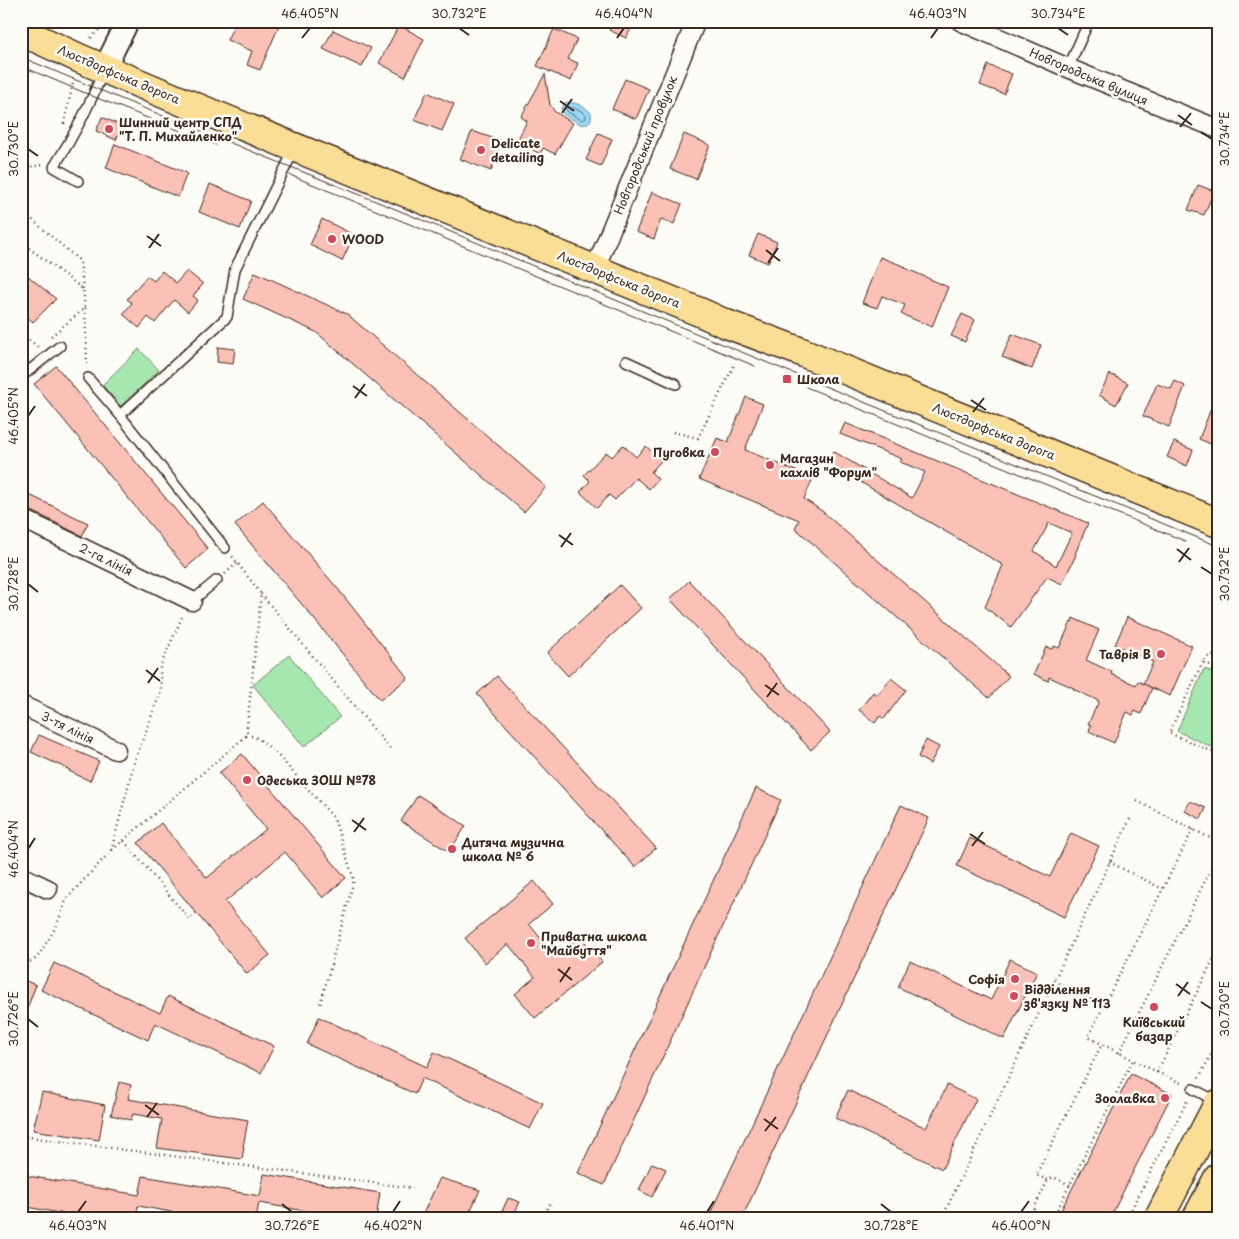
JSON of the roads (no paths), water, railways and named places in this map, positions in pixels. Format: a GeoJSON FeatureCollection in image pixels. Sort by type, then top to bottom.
{"type":"FeatureCollection","features":[{"type":"Feature","properties":{"kind":"main road","name":"Люстдорфська дорога"},"geometry":{"type":"LineString","coordinates":[[33,31],[104,69],[1218,523]]}},
{"type":"Feature","properties":{"kind":"main road"},"geometry":{"type":"LineString","coordinates":[[1159,1218],[1218,1103]]}},
{"type":"Feature","properties":{"kind":"main road"},"geometry":{"type":"LineString","coordinates":[[1197,1218],[1218,1178]]}},
{"type":"Feature","properties":{"kind":"street"},"geometry":{"type":"LineString","coordinates":[[104,69],[128,21]]}},
{"type":"Feature","properties":{"kind":"street","name":"Новгородський провулок"},"geometry":{"type":"LineString","coordinates":[[595,269],[696,21]]}},
{"type":"Feature","properties":{"kind":"street","name":"Новгородська вулиця"},"geometry":{"type":"LineString","coordinates":[[960,21],[1068,68],[1218,128]]}},
{"type":"Feature","properties":{"kind":"street","name":"2-га лінія"},"geometry":{"type":"LineString","coordinates":[[21,518],[192,601]]}},
{"type":"Feature","properties":{"kind":"street","name":"3-тя лінія"},"geometry":{"type":"LineString","coordinates":[[21,704],[116,750]]}},
{"type":"Feature","properties":{"kind":"street"},"geometry":{"type":"LineString","coordinates":[[21,876],[48,889]]}},
{"type":"Feature","properties":{"kind":"lane"},"geometry":{"type":"LineString","coordinates":[[1068,68],[1089,21]]}},
{"type":"Feature","properties":{"kind":"lane"},"geometry":{"type":"LineString","coordinates":[[78,181],[54,167],[73,137],[97,89],[104,69]]}},
{"type":"Feature","properties":{"kind":"lane"},"geometry":{"type":"LineString","coordinates":[[120,415],[228,317],[235,269],[295,147]]}},
{"type":"Feature","properties":{"kind":"lane"},"geometry":{"type":"LineString","coordinates":[[21,377],[60,346]]}},
{"type":"Feature","properties":{"kind":"lane"},"geometry":{"type":"LineString","coordinates":[[626,361],[676,384]]}},
{"type":"Feature","properties":{"kind":"lane"},"geometry":{"type":"LineString","coordinates":[[88,378],[120,415],[225,548]]}},
{"type":"Feature","properties":{"kind":"lane"},"geometry":{"type":"LineString","coordinates":[[192,601],[217,580]]}},
{"type":"Feature","properties":{"kind":"lane"},"geometry":{"type":"LineString","coordinates":[[1193,1089],[1218,1103]]}},
{"type":"Feature","properties":{"kind":"water"},"geometry":{"type":"Polygon","coordinates":[[[568,102],[581,105],[591,113],[590,121],[587,124],[582,125],[563,114],[561,108],[568,102]]]}},
{"type":"Feature","properties":{"kind":"tram line"},"geometry":{"type":"LineString","coordinates":[[21,57],[1218,546]]}},
{"type":"Feature","properties":{"kind":"tram line"},"geometry":{"type":"LineString","coordinates":[[21,66],[216,145]]}},
{"type":"Feature","properties":{"kind":"tram line"},"geometry":{"type":"LineString","coordinates":[[290,175],[755,366]]}},
{"type":"Feature","properties":{"kind":"tram line"},"geometry":{"type":"LineString","coordinates":[[806,387],[1185,541]]}},
{"type":"Feature","properties":{"kind":"place","name":"Шинний центр СПД \"Т. П. Михайленко\""},"geometry":{"type":"Point","coordinates":[109,129]}},
{"type":"Feature","properties":{"kind":"place","name":"Delicate detailing"},"geometry":{"type":"Point","coordinates":[481,150]}},
{"type":"Feature","properties":{"kind":"place","name":"WOOD"},"geometry":{"type":"Point","coordinates":[332,239]}},
{"type":"Feature","properties":{"kind":"place","name":"Школа"},"geometry":{"type":"Point","coordinates":[787,379]}},
{"type":"Feature","properties":{"kind":"place","name":"Пуговка"},"geometry":{"type":"Point","coordinates":[715,452]}},
{"type":"Feature","properties":{"kind":"place","name":"Магазин кахлів \"Форум\""},"geometry":{"type":"Point","coordinates":[770,465]}},
{"type":"Feature","properties":{"kind":"place","name":"Таврія В"},"geometry":{"type":"Point","coordinates":[1161,654]}},
{"type":"Feature","properties":{"kind":"place","name":"Одеська ЗОШ №78"},"geometry":{"type":"Point","coordinates":[247,780]}},
{"type":"Feature","properties":{"kind":"place","name":"Дитяча музична школа № 6"},"geometry":{"type":"Point","coordinates":[452,849]}},
{"type":"Feature","properties":{"kind":"place","name":"Приватна школа \"Майбуття\""},"geometry":{"type":"Point","coordinates":[531,943]}},
{"type":"Feature","properties":{"kind":"place","name":"Софія"},"geometry":{"type":"Point","coordinates":[1015,979]}},
{"type":"Feature","properties":{"kind":"place","name":"Відділення зв'язку № 113"},"geometry":{"type":"Point","coordinates":[1014,996]}},
{"type":"Feature","properties":{"kind":"place","name":"Київський базар"},"geometry":{"type":"Point","coordinates":[1154,1007]}},
{"type":"Feature","properties":{"kind":"place","name":"Зоолавка"},"geometry":{"type":"Point","coordinates":[1165,1098]}}]}
